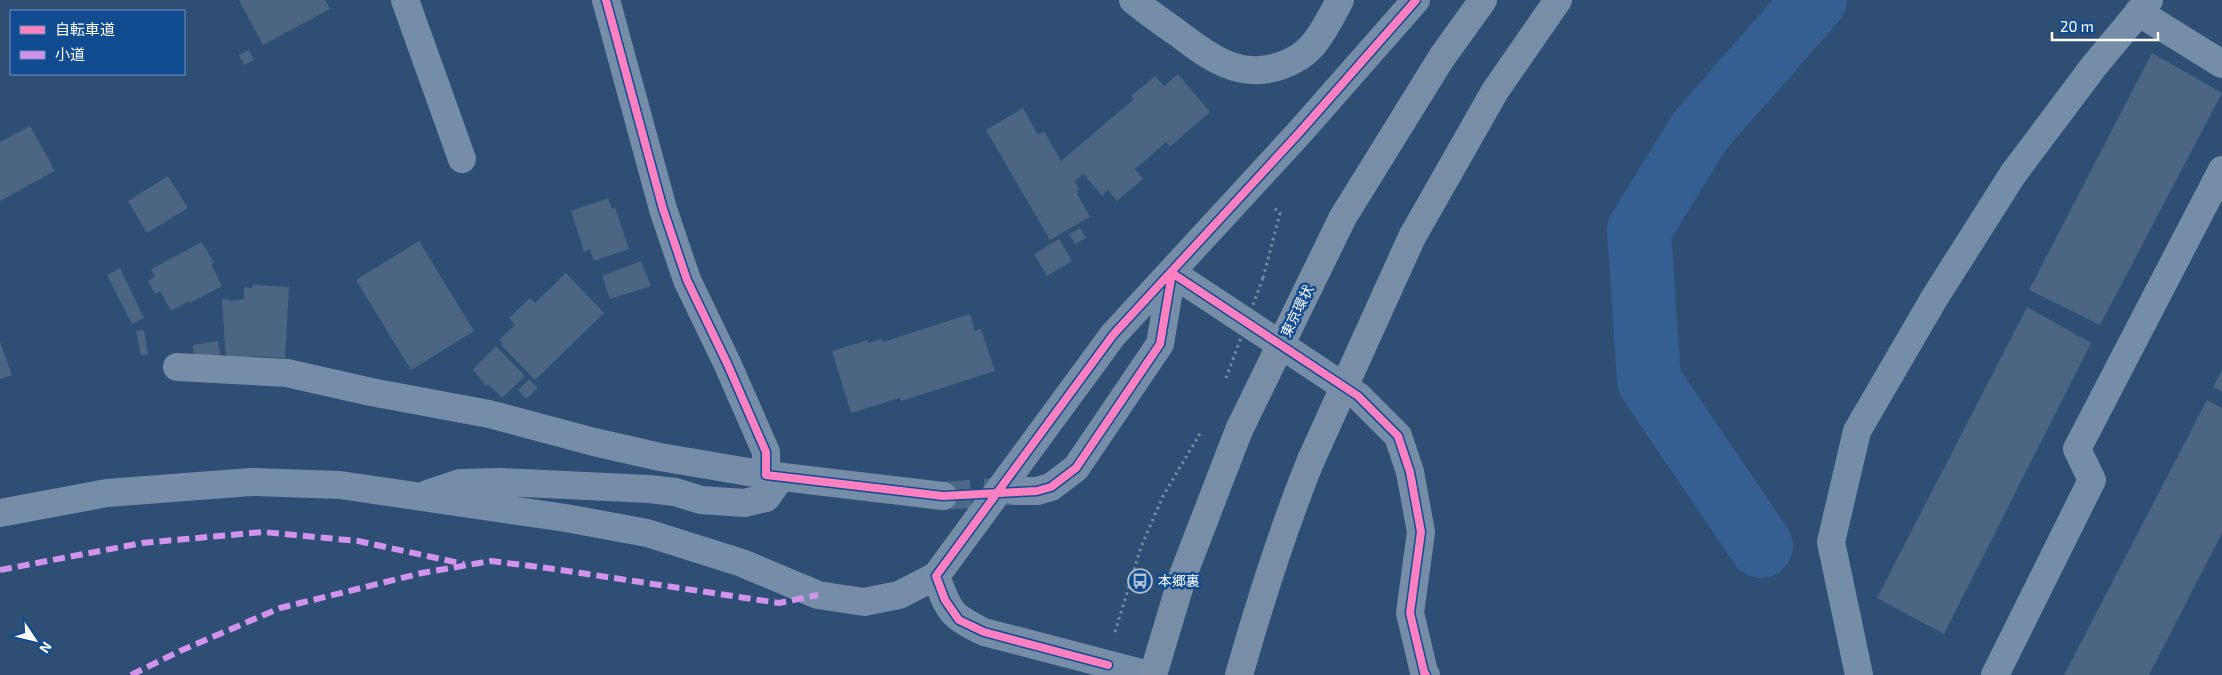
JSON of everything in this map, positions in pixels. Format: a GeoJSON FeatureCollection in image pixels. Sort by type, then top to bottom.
{"type":"FeatureCollection","features":[{"type":"Feature","properties":{"kind":"highway","name":"東京環状"},"geometry":{"type":"LineString","coordinates":[[1153,675],[1183,574],[1239,430],[1343,217],[1442,57],[1483,0]]}},
{"type":"Feature","properties":{"kind":"highway"},"geometry":{"type":"LineString","coordinates":[[1239,675],[1263,590],[1288,517],[1311,460],[1412,237],[1495,91],[1558,0]]}},
{"type":"Feature","properties":{"kind":"street"},"geometry":{"type":"LineString","coordinates":[[404,0],[462,159]]}},
{"type":"Feature","properties":{"kind":"street"},"geometry":{"type":"LineString","coordinates":[[421,496],[460,483],[501,482],[649,489],[675,492],[701,500],[744,503],[766,498],[773,476],[766,452],[727,363],[687,280],[663,209],[606,0]]}},
{"type":"Feature","properties":{"kind":"street"},"geometry":{"type":"LineString","coordinates":[[1133,0],[1202,52],[1221,63],[1233,68],[1259,70],[1285,64],[1311,47],[1340,0]]}},
{"type":"Feature","properties":{"kind":"street"},"geometry":{"type":"LineString","coordinates":[[0,513],[107,494],[251,482],[340,485],[566,518],[646,533],[742,563],[818,595],[864,602],[899,595],[936,576],[1113,335],[1172,273],[1416,0]]}},
{"type":"Feature","properties":{"kind":"street"},"geometry":{"type":"LineString","coordinates":[[1860,675],[1831,542],[1858,431],[1935,297],[2014,174],[2094,66],[2144,6],[2222,64]]}},
{"type":"Feature","properties":{"kind":"street"},"geometry":{"type":"LineString","coordinates":[[1995,675],[2092,480],[2077,449],[2222,170]]}},
{"type":"Feature","properties":{"kind":"street"},"geometry":{"type":"LineString","coordinates":[[1015,491],[1037,491],[1051,487],[1076,468],[1160,344],[1172,273]]}},
{"type":"Feature","properties":{"kind":"street"},"geometry":{"type":"LineString","coordinates":[[1172,273],[1358,396],[1398,436],[1410,472],[1421,532],[1410,613],[1426,675]]}},
{"type":"Feature","properties":{"kind":"street"},"geometry":{"type":"LineString","coordinates":[[177,367],[287,373],[489,414],[651,455],[773,476],[943,496]]}},
{"type":"Feature","properties":{"kind":"street"},"geometry":{"type":"LineString","coordinates":[[936,576],[952,612],[959,620],[984,632],[1149,675]]}},
{"type":"Feature","properties":{"kind":"path"},"geometry":{"type":"LineString","coordinates":[[1226,378],[1263,278],[1280,212],[1273,207],[1266,212]]}},
{"type":"Feature","properties":{"kind":"path"},"geometry":{"type":"LineString","coordinates":[[1114,638],[1140,548],[1163,496],[1207,423]]}},
{"type":"Feature","properties":{"kind":"building"},"geometry":{"type":"Polygon","coordinates":[[[239,0],[325,0],[330,9],[263,45],[239,0]]]}},
{"type":"Feature","properties":{"kind":"building"},"geometry":{"type":"Polygon","coordinates":[[[249,50],[254,60],[244,65],[239,55],[249,50]]]}},
{"type":"Feature","properties":{"kind":"building"},"geometry":{"type":"Polygon","coordinates":[[[2152,53],[2222,93],[2100,325],[2029,290],[2152,53]]]}},
{"type":"Feature","properties":{"kind":"building"},"geometry":{"type":"Polygon","coordinates":[[[1178,74],[1210,112],[1170,147],[1166,142],[1135,169],[1143,179],[1117,201],[1108,190],[1102,196],[1084,174],[1075,181],[1079,189],[1077,194],[1090,217],[1050,240],[986,130],[1023,108],[1038,135],[1044,131],[1061,161],[1134,99],[1131,96],[1155,76],[1164,86],[1178,74]]]}},
{"type":"Feature","properties":{"kind":"building"},"geometry":{"type":"Polygon","coordinates":[[[30,126],[55,171],[0,201],[0,142],[30,126]]]}},
{"type":"Feature","properties":{"kind":"building"},"geometry":{"type":"Polygon","coordinates":[[[168,176],[188,208],[147,233],[128,201],[168,176]]]}},
{"type":"Feature","properties":{"kind":"building"},"geometry":{"type":"Polygon","coordinates":[[[608,198],[612,209],[615,207],[629,249],[594,261],[590,249],[584,252],[571,211],[608,198]]]}},
{"type":"Feature","properties":{"kind":"building"},"geometry":{"type":"Polygon","coordinates":[[[1080,228],[1086,238],[1075,244],[1069,234],[1080,228]]]}},
{"type":"Feature","properties":{"kind":"building"},"geometry":{"type":"Polygon","coordinates":[[[1059,239],[1072,261],[1047,276],[1034,254],[1059,239]]]}},
{"type":"Feature","properties":{"kind":"building"},"geometry":{"type":"Polygon","coordinates":[[[419,241],[474,331],[411,370],[356,280],[419,241]]]}},
{"type":"Feature","properties":{"kind":"building"},"geometry":{"type":"Polygon","coordinates":[[[202,242],[214,263],[211,264],[222,286],[171,311],[160,291],[155,294],[148,281],[155,277],[151,269],[202,242]]]}},
{"type":"Feature","properties":{"kind":"building"},"geometry":{"type":"Polygon","coordinates":[[[641,261],[651,286],[610,299],[602,276],[641,261]]]}},
{"type":"Feature","properties":{"kind":"building"},"geometry":{"type":"Polygon","coordinates":[[[120,268],[144,318],[132,324],[107,275],[120,268]]]}},
{"type":"Feature","properties":{"kind":"building"},"geometry":{"type":"Polygon","coordinates":[[[566,273],[604,313],[535,380],[501,345],[503,343],[499,340],[515,325],[509,318],[530,298],[535,303],[566,273]]]}},
{"type":"Feature","properties":{"kind":"building"},"geometry":{"type":"Polygon","coordinates":[[[253,285],[289,287],[285,358],[248,356],[248,361],[226,362],[222,299],[228,299],[229,301],[244,299],[244,287],[252,288],[253,285]]]}},
{"type":"Feature","properties":{"kind":"building"},"geometry":{"type":"Polygon","coordinates":[[[2027,307],[2091,343],[1944,634],[1877,598],[2027,307]]]}},
{"type":"Feature","properties":{"kind":"building"},"geometry":{"type":"Polygon","coordinates":[[[970,314],[975,331],[981,329],[995,371],[901,401],[900,398],[851,413],[832,351],[868,340],[868,343],[882,339],[883,342],[970,314]]]}},
{"type":"Feature","properties":{"kind":"building"},"geometry":{"type":"Polygon","coordinates":[[[144,330],[148,354],[141,356],[136,331],[144,330]]]}},
{"type":"Feature","properties":{"kind":"building"},"geometry":{"type":"Polygon","coordinates":[[[0,341],[12,375],[0,379],[0,341]]]}},
{"type":"Feature","properties":{"kind":"building"},"geometry":{"type":"Polygon","coordinates":[[[218,341],[221,360],[195,363],[193,345],[218,341]]]}},
{"type":"Feature","properties":{"kind":"building"},"geometry":{"type":"Polygon","coordinates":[[[496,346],[525,376],[502,398],[488,384],[486,386],[473,369],[496,346]]]}},
{"type":"Feature","properties":{"kind":"building"},"geometry":{"type":"Polygon","coordinates":[[[2222,370],[2222,392],[2213,387],[2222,370]]]}},
{"type":"Feature","properties":{"kind":"building"},"geometry":{"type":"Polygon","coordinates":[[[529,379],[538,388],[526,399],[518,390],[529,379]]]}},
{"type":"Feature","properties":{"kind":"building"},"geometry":{"type":"Polygon","coordinates":[[[2207,400],[2222,408],[2222,533],[2149,675],[2064,675],[2207,400]]]}},
{"type":"Feature","properties":{"kind":"waterway"},"geometry":{"type":"LineString","coordinates":[[1761,546],[1649,381],[1639,230],[1700,131],[1815,0]]}},
{"type":"Feature","properties":{"kind":"tunnel"},"geometry":{"type":"LineString","coordinates":[[943,496],[1015,491]]}},
{"type":"Feature","properties":{"kind":"marked path"},"geometry":{"type":"LineString","coordinates":[[0,570],[142,543],[263,532],[358,541],[464,564]]}},
{"type":"Feature","properties":{"kind":"marked path"},"geometry":{"type":"LineString","coordinates":[[131,675],[180,651],[280,608],[422,573],[491,561],[779,603],[818,595]]}},
{"type":"Feature","properties":{"kind":"cycle path"},"geometry":{"type":"LineString","coordinates":[[606,0],[663,209],[687,280],[727,363],[766,452],[766,475],[943,496],[1037,491],[1051,487],[1076,468],[1160,344],[1172,273]]}},
{"type":"Feature","properties":{"kind":"cycle path"},"geometry":{"type":"LineString","coordinates":[[1108,665],[984,632],[959,620],[945,600],[936,576],[1113,335],[1299,133],[1416,0]]}},
{"type":"Feature","properties":{"kind":"cycle path"},"geometry":{"type":"LineString","coordinates":[[1172,273],[1358,396],[1398,436],[1410,472],[1421,532],[1410,613],[1426,675]]}},
{"type":"Feature","properties":{"kind":"place","name":"本郷裏"},"geometry":{"type":"Point","coordinates":[1140,581]}}]}
